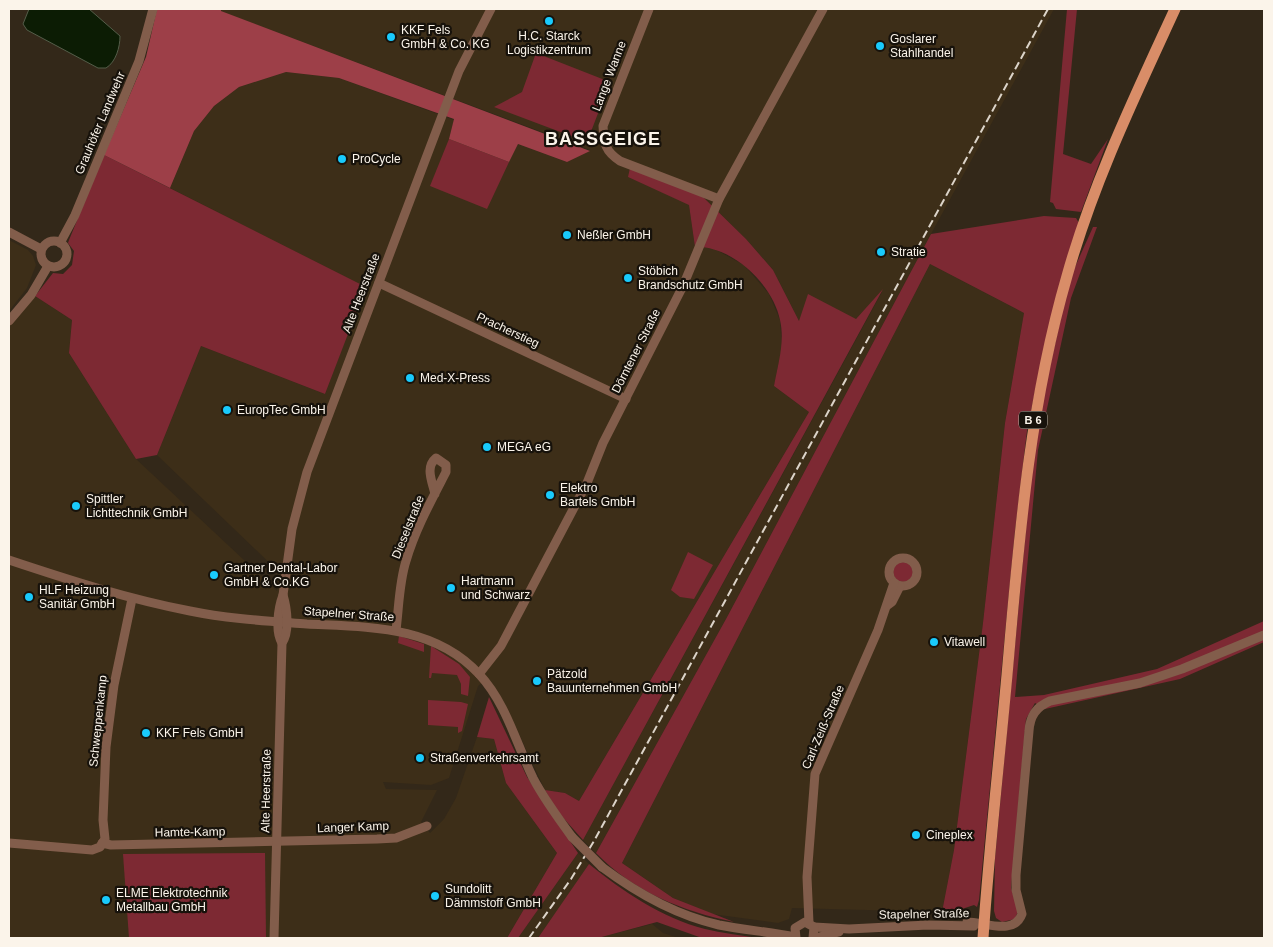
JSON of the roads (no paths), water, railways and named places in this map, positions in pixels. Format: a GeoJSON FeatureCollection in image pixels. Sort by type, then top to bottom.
{"type":"FeatureCollection","features":[{"type":"Feature","properties":{"kind":"main road","name":"B 6"},"geometry":{"type":"LineString","coordinates":[[983,938],[1019,531],[1031,432],[1039,389],[1066,276],[1099,180],[1122,123],[1175,9]]}},
{"type":"Feature","properties":{"kind":"street","name":"Grauhöfer Landwehr"},"geometry":{"type":"LineString","coordinates":[[60,243],[74,215],[139,61],[153,9]]}},
{"type":"Feature","properties":{"kind":"street","name":"Alte Heerstraße"},"geometry":{"type":"LineString","coordinates":[[274,938],[282,643],[285,639],[282,622],[286,604],[283,595],[292,529],[307,472],[458,71],[491,9]]}},
{"type":"Feature","properties":{"kind":"street","name":"Lange Wanne"},"geometry":{"type":"LineString","coordinates":[[649,9],[603,126],[604,142],[608,153],[620,161],[719,199]]}},
{"type":"Feature","properties":{"kind":"street","name":"Dörntener Straße"},"geometry":{"type":"LineString","coordinates":[[479,674],[501,646],[587,483],[600,450],[683,286],[719,199],[823,9]]}},
{"type":"Feature","properties":{"kind":"street"},"geometry":{"type":"LineString","coordinates":[[9,232],[42,249]]}},
{"type":"Feature","properties":{"kind":"street"},"geometry":{"type":"LineString","coordinates":[[48,242],[60,243],[66,250],[66,258],[57,266],[48,266],[42,261],[42,249],[48,242]]}},
{"type":"Feature","properties":{"kind":"street"},"geometry":{"type":"LineString","coordinates":[[9,321],[34,291],[48,266]]}},
{"type":"Feature","properties":{"kind":"street","name":"Pracherstieg"},"geometry":{"type":"LineString","coordinates":[[379,283],[626,399]]}},
{"type":"Feature","properties":{"kind":"street","name":"Dieselstraße"},"geometry":{"type":"LineString","coordinates":[[396,630],[400,587],[406,561],[416,532],[435,494]]}},
{"type":"Feature","properties":{"kind":"street","name":"Stapelner Straße"},"geometry":{"type":"LineString","coordinates":[[9,560],[132,598],[192,612],[282,622],[396,630],[441,645],[454,652],[479,674],[496,697],[538,787],[572,838],[602,868],[646,897],[669,909],[719,925],[769,931],[849,930],[957,924],[984,925]]}},
{"type":"Feature","properties":{"kind":"street","name":"Carl-Zeiß-Straße"},"geometry":{"type":"LineString","coordinates":[[802,930],[816,769],[888,604],[892,602],[897,584]]}},
{"type":"Feature","properties":{"kind":"street","name":"Schweppenkamp"},"geometry":{"type":"LineString","coordinates":[[101,845],[105,839],[103,820],[106,747],[114,685],[132,598]]}},
{"type":"Feature","properties":{"kind":"street"},"geometry":{"type":"LineString","coordinates":[[984,925],[1012,926],[1019,921],[1022,914],[1016,890],[1029,723],[1041,705],[1050,701],[1140,683],[1182,670],[1264,635]]}},
{"type":"Feature","properties":{"kind":"street","name":"Langer Kamp"},"geometry":{"type":"LineString","coordinates":[[278,841],[396,838],[427,826]]}},
{"type":"Feature","properties":{"kind":"street","name":"Hamte-Kamp"},"geometry":{"type":"LineString","coordinates":[[9,842],[92,850],[101,845],[246,844],[278,841]]}},
{"type":"Feature","properties":{"kind":"street"},"geometry":{"type":"LineString","coordinates":[[957,924],[967,922],[981,912],[986,899]]}},
{"type":"Feature","properties":{"kind":"street","name":"Stapelner Straße"},"geometry":{"type":"LineString","coordinates":[[967,922],[984,925]]}},
{"type":"Feature","properties":{"kind":"street","name":"Stapelner Straße"},"geometry":{"type":"LineString","coordinates":[[802,930],[814,938],[849,930]]}},
{"type":"Feature","properties":{"kind":"railway"},"geometry":{"type":"LineString","coordinates":[[529,938],[571,879],[594,841],[1048,9]]}},
{"type":"Feature","properties":{"kind":"place","name":"H.C. Starck Logistikzentrum"},"geometry":{"type":"Point","coordinates":[549,21]}},
{"type":"Feature","properties":{"kind":"place","name":"KKF Fels GmbH & Co. KG"},"geometry":{"type":"Point","coordinates":[391,37]}},
{"type":"Feature","properties":{"kind":"place","name":"Goslarer Stahlhandel"},"geometry":{"type":"Point","coordinates":[880,46]}},
{"type":"Feature","properties":{"kind":"place","name":"ProCycle"},"geometry":{"type":"Point","coordinates":[342,159]}},
{"type":"Feature","properties":{"kind":"place","name":"Neßler GmbH"},"geometry":{"type":"Point","coordinates":[567,235]}},
{"type":"Feature","properties":{"kind":"place","name":"Stratie"},"geometry":{"type":"Point","coordinates":[881,252]}},
{"type":"Feature","properties":{"kind":"place","name":"Stöbich Brandschutz GmbH"},"geometry":{"type":"Point","coordinates":[628,278]}},
{"type":"Feature","properties":{"kind":"place","name":"Med-X-Press"},"geometry":{"type":"Point","coordinates":[410,378]}},
{"type":"Feature","properties":{"kind":"place","name":"EuropTec GmbH"},"geometry":{"type":"Point","coordinates":[227,410]}},
{"type":"Feature","properties":{"kind":"place","name":"MEGA eG"},"geometry":{"type":"Point","coordinates":[487,447]}},
{"type":"Feature","properties":{"kind":"place","name":"Elektro Bartels GmbH"},"geometry":{"type":"Point","coordinates":[550,495]}},
{"type":"Feature","properties":{"kind":"place","name":"Spittler Lichttechnik GmbH"},"geometry":{"type":"Point","coordinates":[76,506]}},
{"type":"Feature","properties":{"kind":"place","name":"Gartner Dental-Labor GmbH & Co.KG"},"geometry":{"type":"Point","coordinates":[214,575]}},
{"type":"Feature","properties":{"kind":"place","name":"Hartmann und Schwarz"},"geometry":{"type":"Point","coordinates":[451,588]}},
{"type":"Feature","properties":{"kind":"place","name":"HLF Heizung Sanitär GmbH"},"geometry":{"type":"Point","coordinates":[29,597]}},
{"type":"Feature","properties":{"kind":"place","name":"Vitawell"},"geometry":{"type":"Point","coordinates":[934,642]}},
{"type":"Feature","properties":{"kind":"place","name":"Pätzold Bauunternehmen GmbH"},"geometry":{"type":"Point","coordinates":[537,681]}},
{"type":"Feature","properties":{"kind":"place","name":"KKF Fels GmbH"},"geometry":{"type":"Point","coordinates":[146,733]}},
{"type":"Feature","properties":{"kind":"place","name":"Straßenverkehrsamt"},"geometry":{"type":"Point","coordinates":[420,758]}},
{"type":"Feature","properties":{"kind":"place","name":"Cineplex"},"geometry":{"type":"Point","coordinates":[916,835]}},
{"type":"Feature","properties":{"kind":"place","name":"Sundolitt Dämmstoff GmbH"},"geometry":{"type":"Point","coordinates":[435,896]}},
{"type":"Feature","properties":{"kind":"place","name":"ELME Elektrotechnik Metallbau GmbH"},"geometry":{"type":"Point","coordinates":[106,900]}},
{"type":"Feature","properties":{"kind":"district","name":"BASSGEIGE"},"geometry":{"type":"Point","coordinates":[603,139]}}]}
